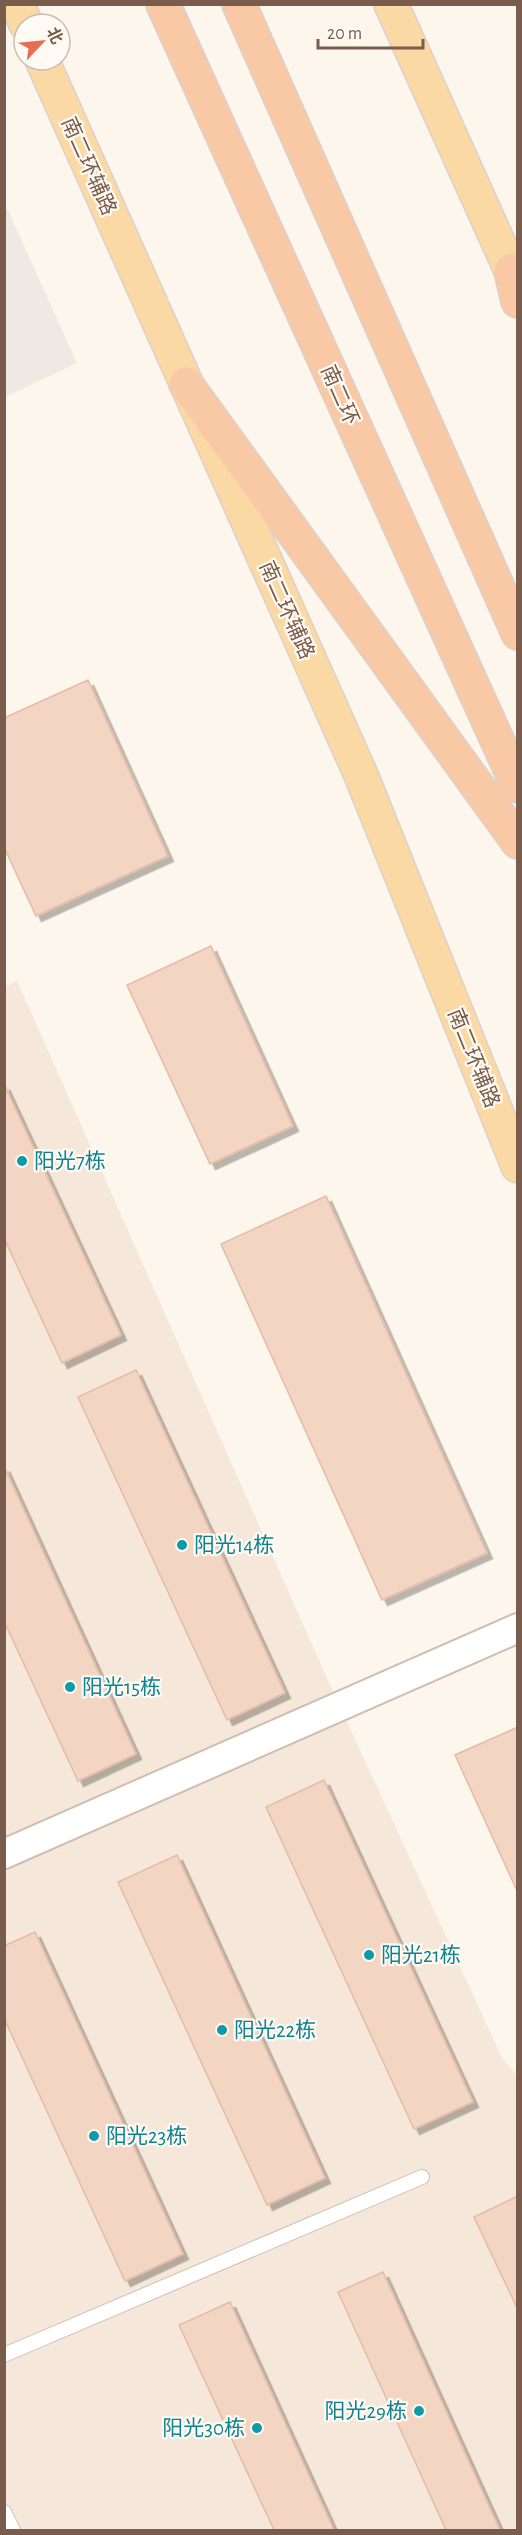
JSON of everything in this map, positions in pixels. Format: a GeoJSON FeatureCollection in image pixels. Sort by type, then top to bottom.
{"type":"FeatureCollection","features":[{"type":"Feature","properties":{"kind":"highway","name":"南二环"},"geometry":{"type":"LineString","coordinates":[[163,4],[518,786]]}},
{"type":"Feature","properties":{"kind":"highway"},"geometry":{"type":"LineString","coordinates":[[239,4],[518,633]]}},
{"type":"Feature","properties":{"kind":"highway"},"geometry":{"type":"LineString","coordinates":[[186,384],[518,842]]}},
{"type":"Feature","properties":{"kind":"main road"},"geometry":{"type":"LineString","coordinates":[[392,4],[515,286]]}},
{"type":"Feature","properties":{"kind":"main road","name":"南二环辅路"},"geometry":{"type":"LineString","coordinates":[[47,72],[361,775],[518,1166]]}},
{"type":"Feature","properties":{"kind":"street"},"geometry":{"type":"LineString","coordinates":[[4,1854],[518,1628]]}},
{"type":"Feature","properties":{"kind":"lane"},"geometry":{"type":"LineString","coordinates":[[4,2355],[422,2177]]}},
{"type":"Feature","properties":{"kind":"lane"},"geometry":{"type":"LineString","coordinates":[[4,2512],[13,2530]]}},
{"type":"Feature","properties":{"kind":"shaded area"},"geometry":{"type":"Polygon","coordinates":[[[5,204],[77,363],[4,397],[5,204]]]}},
{"type":"Feature","properties":{"kind":"shaded area"},"geometry":{"type":"Polygon","coordinates":[[[17,981],[326,1676],[502,2058],[517,2075],[518,2530],[5,2530],[4,987],[17,981]]]}},
{"type":"Feature","properties":{"kind":"building"},"geometry":{"type":"Polygon","coordinates":[[[88,680],[168,856],[36,916],[4,847],[4,718],[88,680]]]}},
{"type":"Feature","properties":{"kind":"building"},"geometry":{"type":"Polygon","coordinates":[[[211,946],[293,1126],[210,1164],[127,985],[211,946]]]}},
{"type":"Feature","properties":{"kind":"building","name":"阳光7栋"},"geometry":{"type":"Polygon","coordinates":[[[4,1084],[121,1335],[62,1363],[4,1238],[4,1084]]]}},
{"type":"Feature","properties":{"kind":"building"},"geometry":{"type":"Polygon","coordinates":[[[326,1196],[487,1553],[382,1600],[221,1244],[326,1196]]]}},
{"type":"Feature","properties":{"kind":"building","name":"阳光14栋"},"geometry":{"type":"Polygon","coordinates":[[[136,1370],[285,1693],[227,1720],[78,1397],[136,1370]]]}},
{"type":"Feature","properties":{"kind":"building","name":"阳光15栋"},"geometry":{"type":"Polygon","coordinates":[[[4,1466],[136,1754],[78,1781],[4,1621],[4,1466]]]}},
{"type":"Feature","properties":{"kind":"building"},"geometry":{"type":"Polygon","coordinates":[[[518,1727],[518,1893],[455,1755],[518,1727]]]}},
{"type":"Feature","properties":{"kind":"building","name":"阳光21栋"},"geometry":{"type":"Polygon","coordinates":[[[324,1780],[473,2102],[414,2129],[266,1807],[324,1780]]]}},
{"type":"Feature","properties":{"kind":"building","name":"阳光22栋"},"geometry":{"type":"Polygon","coordinates":[[[177,1855],[325,2178],[267,2205],[118,1882],[177,1855]]]}},
{"type":"Feature","properties":{"kind":"building","name":"阳光23栋"},"geometry":{"type":"Polygon","coordinates":[[[35,1932],[183,2254],[125,2281],[4,2018],[4,1946],[35,1932]]]}},
{"type":"Feature","properties":{"kind":"building"},"geometry":{"type":"Polygon","coordinates":[[[518,2196],[518,2310],[474,2217],[518,2196]]]}},
{"type":"Feature","properties":{"kind":"building","name":"阳光29栋"},"geometry":{"type":"Polygon","coordinates":[[[383,2272],[500,2530],[446,2530],[338,2292],[383,2272]]]}},
{"type":"Feature","properties":{"kind":"building","name":"阳光30栋"},"geometry":{"type":"Polygon","coordinates":[[[230,2302],[334,2530],[274,2530],[179,2325],[230,2302]]]}},
{"type":"Feature","properties":{"kind":"place","name":"阳光7栋"},"geometry":{"type":"Point","coordinates":[22,1161]}},
{"type":"Feature","properties":{"kind":"place","name":"阳光14栋"},"geometry":{"type":"Point","coordinates":[182,1545]}},
{"type":"Feature","properties":{"kind":"place","name":"阳光15栋"},"geometry":{"type":"Point","coordinates":[70,1687]}},
{"type":"Feature","properties":{"kind":"place","name":"阳光21栋"},"geometry":{"type":"Point","coordinates":[369,1955]}},
{"type":"Feature","properties":{"kind":"place","name":"阳光22栋"},"geometry":{"type":"Point","coordinates":[222,2030]}},
{"type":"Feature","properties":{"kind":"place","name":"阳光23栋"},"geometry":{"type":"Point","coordinates":[94,2136]}},
{"type":"Feature","properties":{"kind":"place","name":"阳光29栋"},"geometry":{"type":"Point","coordinates":[419,2411]}},
{"type":"Feature","properties":{"kind":"place","name":"阳光30栋"},"geometry":{"type":"Point","coordinates":[257,2428]}}]}
